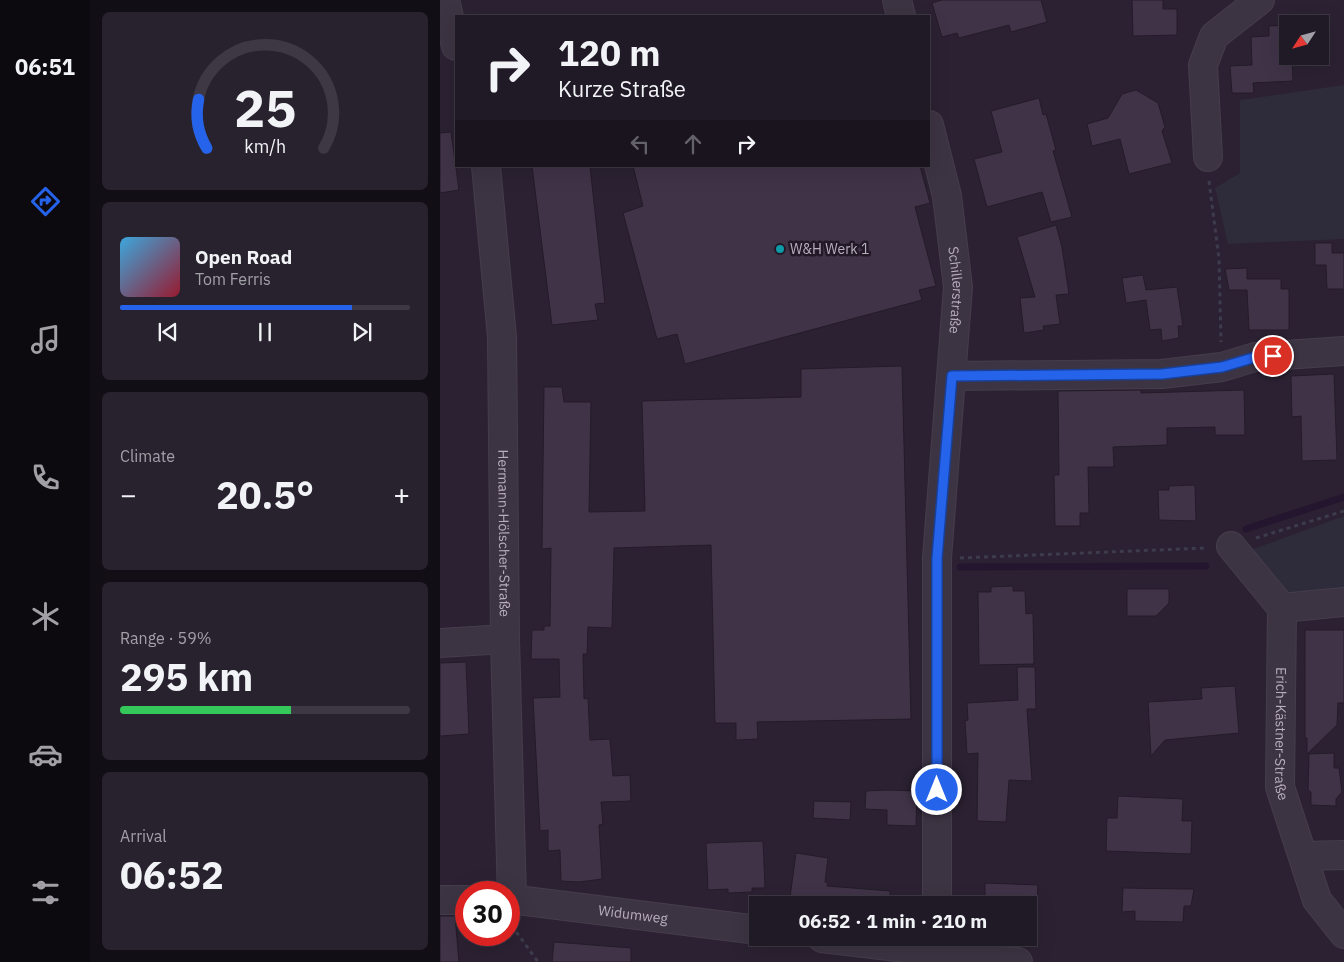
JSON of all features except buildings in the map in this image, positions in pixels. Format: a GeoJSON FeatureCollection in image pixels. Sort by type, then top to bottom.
{"type":"FeatureCollection","features":[{"type":"Feature","properties":{"kind":"street"},"geometry":{"type":"LineString","coordinates":[[445,0],[455,42]]}},
{"type":"Feature","properties":{"kind":"street"},"geometry":{"type":"LineString","coordinates":[[897,0],[901,15]]}},
{"type":"Feature","properties":{"kind":"street"},"geometry":{"type":"LineString","coordinates":[[1208,156],[1203,65],[1214,36],[1260,0]]}},
{"type":"Feature","properties":{"kind":"street","name":"Schillerstraße"},"geometry":{"type":"LineString","coordinates":[[930,129],[946,196],[957,277],[952,376],[937,558],[938,896]]}},
{"type":"Feature","properties":{"kind":"street","name":"Hermann-Hölscher-Straße"},"geometry":{"type":"LineString","coordinates":[[486,167],[502,337],[504,639],[510,881]]}},
{"type":"Feature","properties":{"kind":"street"},"geometry":{"type":"LineString","coordinates":[[952,376],[1162,374],[1222,367],[1256,357],[1344,351]]}},
{"type":"Feature","properties":{"kind":"street"},"geometry":{"type":"LineString","coordinates":[[1232,546],[1282,608],[1344,602]]}},
{"type":"Feature","properties":{"kind":"street","name":"Erich-Kästner-Straße"},"geometry":{"type":"LineString","coordinates":[[1282,608],[1280,787],[1317,900],[1344,934]]}},
{"type":"Feature","properties":{"kind":"street"},"geometry":{"type":"LineString","coordinates":[[440,644],[504,639]]}},
{"type":"Feature","properties":{"kind":"street"},"geometry":{"type":"LineString","coordinates":[[1302,856],[1344,855]]}},
{"type":"Feature","properties":{"kind":"street"},"geometry":{"type":"LineString","coordinates":[[440,900],[455,900]]}},
{"type":"Feature","properties":{"kind":"street","name":"Widumweg"},"geometry":{"type":"LineString","coordinates":[[520,900],[749,929]]}},
{"type":"Feature","properties":{"kind":"street"},"geometry":{"type":"LineString","coordinates":[[899,946],[938,950],[960,959],[1018,962]]}},
{"type":"Feature","properties":{"kind":"path"},"geometry":{"type":"LineString","coordinates":[[1208,156],[1209,188],[1219,259],[1222,367]]}},
{"type":"Feature","properties":{"kind":"path"},"geometry":{"type":"LineString","coordinates":[[937,558],[1189,550],[1232,546],[1344,511]]}},
{"type":"Feature","properties":{"kind":"path"},"geometry":{"type":"LineString","coordinates":[[520,936],[538,962]]}},
{"type":"Feature","properties":{"kind":"shaded area"},"geometry":{"type":"Polygon","coordinates":[[[1344,85],[1344,239],[1228,244],[1215,188],[1240,173],[1240,100],[1344,85]]]}},
{"type":"Feature","properties":{"kind":"shaded area"},"geometry":{"type":"Polygon","coordinates":[[[1344,516],[1344,596],[1285,601],[1245,552],[1344,516]]]}},
{"type":"Feature","properties":{"kind":"waterway"},"geometry":{"type":"LineString","coordinates":[[1246,529],[1344,497]]}},
{"type":"Feature","properties":{"kind":"waterway"},"geometry":{"type":"LineString","coordinates":[[960,567],[1206,566]]}},
{"type":"Feature","properties":{"kind":"place","name":"W&H Werk 1"},"geometry":{"type":"Point","coordinates":[780,249]}},
{"type":"Feature","properties":{"kind":"route"},"geometry":{"type":"LineString","coordinates":[[937,790],[937,558],[952,376],[1162,374],[1210,369],[1256,357],[1273,356]]}}]}
